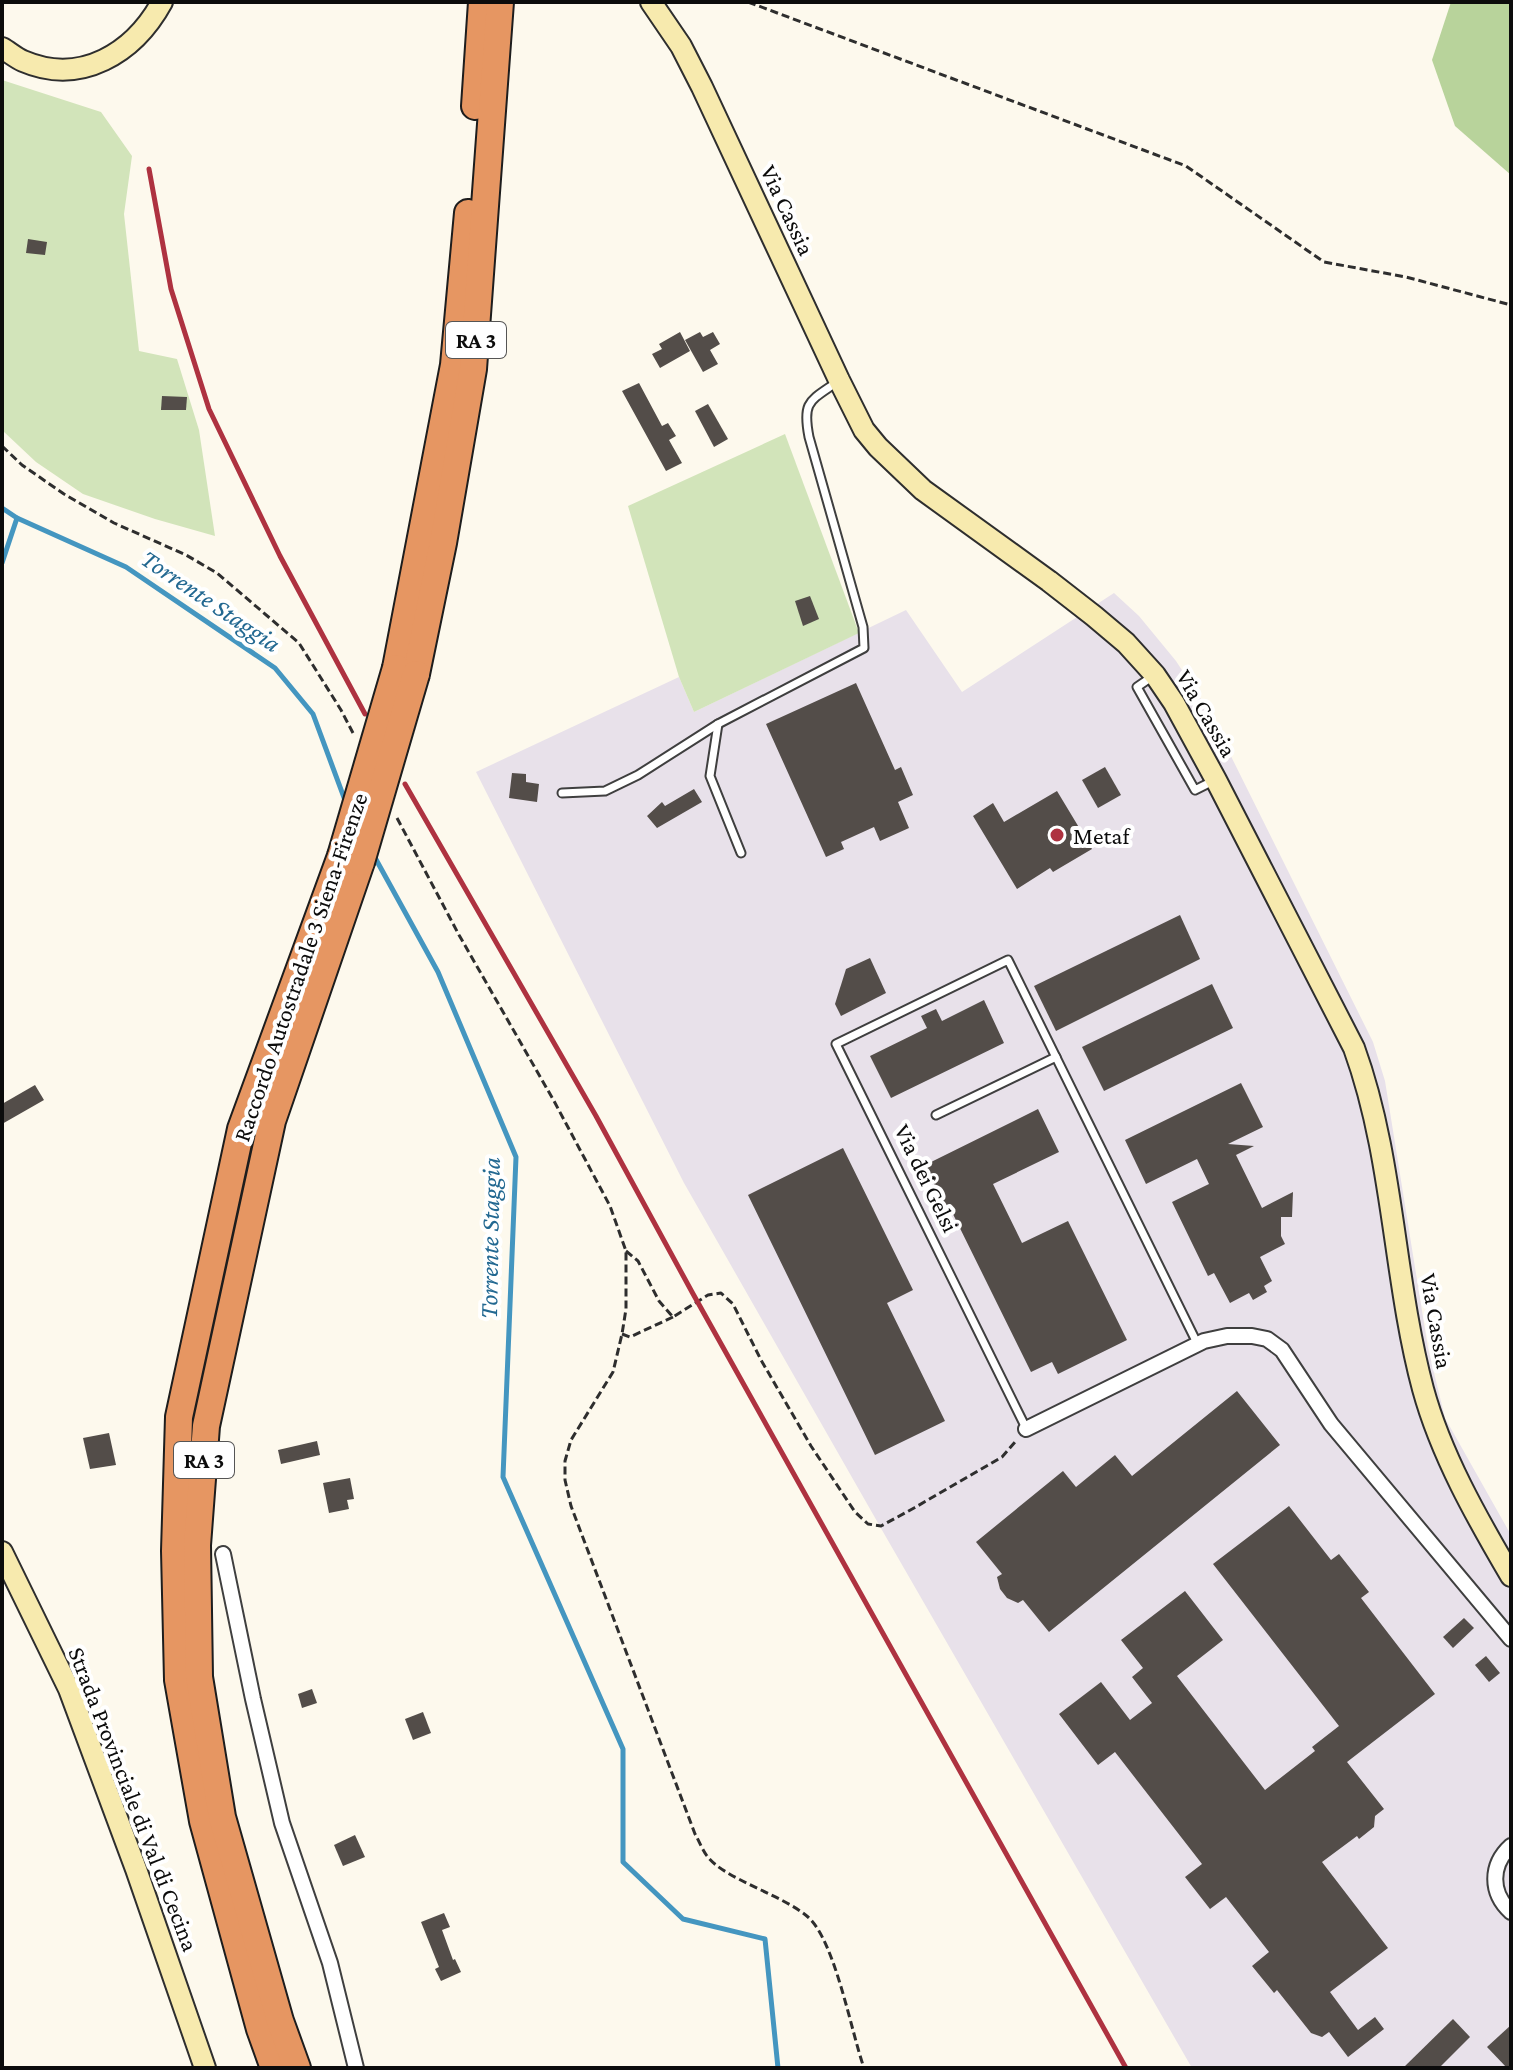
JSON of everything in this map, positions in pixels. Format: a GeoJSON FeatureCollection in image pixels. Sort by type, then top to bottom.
{"type":"FeatureCollection","features":[{"type":"Feature","properties":{"kind":"highway","name":"Raccordo Autostradale 3 Siena-Firenze"},"geometry":{"type":"LineString","coordinates":[[406,671],[454,365],[482,2]]}},
{"type":"Feature","properties":{"kind":"highway","name":"Raccordo Autostradale 3 Siena-Firenze"},"geometry":{"type":"LineString","coordinates":[[297,2068],[280,2021],[222,1817],[199,1677],[197,1545],[206,1426],[272,1121],[443,543],[473,369],[500,2]]}},
{"type":"Feature","properties":{"kind":"highway","name":"Raccordo Autostradale 3 Siena-Firenze"},"geometry":{"type":"LineString","coordinates":[[274,2068],[260,2029],[203,1821],[178,1680],[175,1551],[179,1417],[241,1129],[351,859]]}},
{"type":"Feature","properties":{"kind":"main road"},"geometry":{"type":"LineString","coordinates":[[2,48],[23,61],[56,70],[84,68],[112,57],[148,26],[162,2]]}},
{"type":"Feature","properties":{"kind":"main road","name":"Via Cassia"},"geometry":{"type":"LineString","coordinates":[[651,2],[681,46],[702,87],[864,430],[915,483],[1126,643],[1155,675],[1174,703],[1354,1048],[1383,1162],[1424,1392],[1448,1456],[1511,1576]]}},
{"type":"Feature","properties":{"kind":"main road","name":"Strada Provinciale di Val di Cecina"},"geometry":{"type":"LineString","coordinates":[[2,1552],[69,1689],[205,2068]]}},
{"type":"Feature","properties":{"kind":"street"},"geometry":{"type":"LineString","coordinates":[[1026,1429],[1217,1337],[1267,1339],[1282,1350],[1331,1424],[1511,1639]]}},
{"type":"Feature","properties":{"kind":"street"},"geometry":{"type":"LineString","coordinates":[[223,1554],[282,1823],[330,1963],[356,2068]]}},
{"type":"Feature","properties":{"kind":"street"},"geometry":{"type":"LineString","coordinates":[[1511,1846],[1498,1862],[1495,1874],[1499,1899],[1511,1912]]}},
{"type":"Feature","properties":{"kind":"lane"},"geometry":{"type":"LineString","coordinates":[[562,793],[605,791],[638,775],[718,724],[864,648],[863,627],[806,419],[807,405],[839,380]]}},
{"type":"Feature","properties":{"kind":"lane"},"geometry":{"type":"LineString","coordinates":[[718,724],[710,776],[741,853]]}},
{"type":"Feature","properties":{"kind":"lane","name":"Via dei Gelsi"},"geometry":{"type":"LineString","coordinates":[[1026,1429],[836,1044],[1008,960],[1198,1345]]}},
{"type":"Feature","properties":{"kind":"lane","name":"Via dei Gelsi"},"geometry":{"type":"LineString","coordinates":[[936,1115],[1056,1057]]}},
{"type":"Feature","properties":{"kind":"path"},"geometry":{"type":"LineString","coordinates":[[748,2],[1186,166],[1324,262],[1406,277],[1511,305]]}},
{"type":"Feature","properties":{"kind":"path"},"geometry":{"type":"LineString","coordinates":[[2,446],[22,465],[64,494],[114,523],[186,555],[217,573],[253,602],[299,643],[359,743]]}},
{"type":"Feature","properties":{"kind":"path"},"geometry":{"type":"LineString","coordinates":[[395,815],[610,1206],[626,1251],[626,1309],[613,1372],[571,1440],[565,1461],[565,1480],[571,1506],[695,1834],[708,1858],[809,1918],[827,1944],[864,2068]]}},
{"type":"Feature","properties":{"kind":"path"},"geometry":{"type":"LineString","coordinates":[[626,1251],[638,1261],[659,1301],[673,1317]]}},
{"type":"Feature","properties":{"kind":"path"},"geometry":{"type":"LineString","coordinates":[[622,1334],[630,1337],[673,1317],[708,1295],[721,1293],[733,1304],[761,1360],[811,1446],[855,1512],[868,1524],[881,1526],[1002,1457],[1026,1429]]}},
{"type":"Feature","properties":{"kind":"shaded area"},"geometry":{"type":"Polygon","coordinates":[[[1114,593],[1139,616],[1176,661],[1208,710],[1373,1042],[1385,1081],[1428,1348],[1445,1418],[1511,1535],[1511,2068],[1192,2068],[684,1183],[476,772],[679,677],[694,712],[906,610],[962,692],[1114,593]]]}},
{"type":"Feature","properties":{"kind":"green space"},"geometry":{"type":"Polygon","coordinates":[[[1451,2],[1511,2],[1511,175],[1455,126],[1432,60],[1451,2]]]}},
{"type":"Feature","properties":{"kind":"green space"},"geometry":{"type":"Polygon","coordinates":[[[2,80],[101,112],[132,156],[124,214],[139,351],[177,359],[199,430],[215,536],[83,494],[36,462],[2,430],[2,80]]]}},
{"type":"Feature","properties":{"kind":"green space"},"geometry":{"type":"Polygon","coordinates":[[[785,434],[859,633],[694,712],[679,677],[628,506],[785,434]]]}},
{"type":"Feature","properties":{"kind":"building"},"geometry":{"type":"Polygon","coordinates":[[[28,239],[47,242],[45,255],[26,253],[28,239]]]}},
{"type":"Feature","properties":{"kind":"building"},"geometry":{"type":"Polygon","coordinates":[[[680,332],[690,351],[660,368],[652,354],[662,349],[659,344],[680,332]]]}},
{"type":"Feature","properties":{"kind":"building"},"geometry":{"type":"Polygon","coordinates":[[[700,332],[703,337],[713,332],[720,344],[710,350],[718,364],[703,372],[685,340],[700,332]]]}},
{"type":"Feature","properties":{"kind":"building"},"geometry":{"type":"Polygon","coordinates":[[[639,383],[662,426],[668,423],[676,436],[669,440],[682,463],[666,471],[622,391],[639,383]]]}},
{"type":"Feature","properties":{"kind":"building"},"geometry":{"type":"Polygon","coordinates":[[[162,396],[187,397],[186,410],[161,410],[162,396]]]}},
{"type":"Feature","properties":{"kind":"building"},"geometry":{"type":"Polygon","coordinates":[[[708,404],[728,439],[714,447],[695,411],[708,404]]]}},
{"type":"Feature","properties":{"kind":"building"},"geometry":{"type":"Polygon","coordinates":[[[810,596],[819,619],[803,626],[795,601],[810,596]]]}},
{"type":"Feature","properties":{"kind":"building"},"geometry":{"type":"Polygon","coordinates":[[[856,683],[895,770],[901,767],[913,795],[898,802],[909,828],[880,841],[874,827],[841,842],[844,849],[826,857],[766,724],[856,683]]]}},
{"type":"Feature","properties":{"kind":"building"},"geometry":{"type":"Polygon","coordinates":[[[1105,767],[1121,795],[1098,808],[1082,780],[1105,767]]]}},
{"type":"Feature","properties":{"kind":"building"},"geometry":{"type":"Polygon","coordinates":[[[512,773],[526,774],[526,782],[539,784],[537,802],[509,798],[512,773]]]}},
{"type":"Feature","properties":{"kind":"building"},"geometry":{"type":"Polygon","coordinates":[[[694,789],[702,802],[657,828],[647,816],[662,802],[665,806],[694,789]]]}},
{"type":"Feature","properties":{"kind":"building"},"geometry":{"type":"Polygon","coordinates":[[[1057,791],[1092,849],[1053,872],[1050,868],[1017,889],[973,816],[993,803],[1004,822],[1057,791]]]}},
{"type":"Feature","properties":{"kind":"building"},"geometry":{"type":"Polygon","coordinates":[[[1180,915],[1200,959],[1056,1031],[1034,986],[1180,915]]]}},
{"type":"Feature","properties":{"kind":"building"},"geometry":{"type":"Polygon","coordinates":[[[870,958],[886,993],[841,1016],[835,1004],[846,969],[870,958]]]}},
{"type":"Feature","properties":{"kind":"building"},"geometry":{"type":"Polygon","coordinates":[[[1212,984],[1233,1028],[1104,1091],[1082,1047],[1212,984]]]}},
{"type":"Feature","properties":{"kind":"building"},"geometry":{"type":"Polygon","coordinates":[[[984,1000],[1004,1043],[891,1098],[870,1056],[927,1028],[921,1016],[936,1009],[942,1021],[984,1000]]]}},
{"type":"Feature","properties":{"kind":"building"},"geometry":{"type":"Polygon","coordinates":[[[1241,1083],[1263,1127],[1228,1144],[1254,1146],[1236,1155],[1262,1208],[1293,1192],[1292,1217],[1281,1217],[1281,1236],[1285,1244],[1260,1257],[1272,1281],[1264,1286],[1267,1292],[1253,1300],[1249,1293],[1230,1303],[1214,1273],[1208,1276],[1172,1202],[1209,1184],[1197,1159],[1146,1184],[1125,1140],[1241,1083]]]}},
{"type":"Feature","properties":{"kind":"building"},"geometry":{"type":"Polygon","coordinates":[[[35,1085],[44,1100],[2,1124],[2,1104],[35,1085]]]}},
{"type":"Feature","properties":{"kind":"building"},"geometry":{"type":"Polygon","coordinates":[[[1038,1109],[1059,1152],[993,1184],[1022,1243],[1068,1221],[1127,1340],[1058,1374],[1052,1362],[1031,1372],[949,1206],[945,1207],[925,1165],[1038,1109]]]}},
{"type":"Feature","properties":{"kind":"building"},"geometry":{"type":"Polygon","coordinates":[[[843,1148],[913,1290],[887,1303],[945,1421],[875,1455],[748,1195],[843,1148]]]}},
{"type":"Feature","properties":{"kind":"building"},"geometry":{"type":"Polygon","coordinates":[[[1237,1391],[1280,1445],[1049,1632],[1023,1600],[1018,1603],[1007,1598],[1000,1589],[997,1577],[1002,1574],[976,1542],[1063,1471],[1076,1487],[1115,1455],[1132,1476],[1237,1391]]]}},
{"type":"Feature","properties":{"kind":"building"},"geometry":{"type":"Polygon","coordinates":[[[109,1433],[116,1465],[90,1469],[83,1438],[109,1433]]]}},
{"type":"Feature","properties":{"kind":"building"},"geometry":{"type":"Polygon","coordinates":[[[317,1441],[320,1455],[281,1464],[278,1450],[317,1441]]]}},
{"type":"Feature","properties":{"kind":"building"},"geometry":{"type":"Polygon","coordinates":[[[350,1478],[354,1499],[347,1500],[349,1509],[329,1513],[323,1483],[350,1478]]]}},
{"type":"Feature","properties":{"kind":"building"},"geometry":{"type":"Polygon","coordinates":[[[1289,1506],[1331,1560],[1339,1554],[1369,1592],[1361,1598],[1435,1694],[1347,1762],[1384,1809],[1375,1816],[1374,1827],[1322,1862],[1388,1948],[1330,1992],[1358,2030],[1375,2017],[1384,2029],[1348,2057],[1329,2032],[1322,2037],[1311,2033],[1277,1990],[1274,1993],[1252,1966],[1269,1952],[1226,1897],[1210,1909],[1185,1877],[1202,1864],[1115,1752],[1098,1765],[1059,1714],[1101,1682],[1130,1720],[1152,1703],[1132,1677],[1143,1668],[1121,1640],[1185,1591],[1223,1640],[1177,1676],[1265,1790],[1315,1751],[1312,1747],[1339,1726],[1213,1564],[1289,1506]]]}},
{"type":"Feature","properties":{"kind":"building"},"geometry":{"type":"Polygon","coordinates":[[[1464,1618],[1474,1628],[1453,1648],[1443,1637],[1464,1618]]]}},
{"type":"Feature","properties":{"kind":"building"},"geometry":{"type":"Polygon","coordinates":[[[1486,1656],[1500,1673],[1489,1682],[1475,1665],[1486,1656]]]}},
{"type":"Feature","properties":{"kind":"building"},"geometry":{"type":"Polygon","coordinates":[[[312,1689],[317,1703],[302,1708],[298,1694],[312,1689]]]}},
{"type":"Feature","properties":{"kind":"building"},"geometry":{"type":"Polygon","coordinates":[[[423,1712],[431,1733],[413,1740],[405,1719],[423,1712]]]}},
{"type":"Feature","properties":{"kind":"building"},"geometry":{"type":"Polygon","coordinates":[[[355,1835],[365,1857],[343,1866],[334,1845],[355,1835]]]}},
{"type":"Feature","properties":{"kind":"building"},"geometry":{"type":"Polygon","coordinates":[[[444,1913],[450,1927],[442,1930],[461,1972],[441,1981],[435,1969],[439,1967],[421,1922],[444,1913]]]}},
{"type":"Feature","properties":{"kind":"building"},"geometry":{"type":"Polygon","coordinates":[[[1453,2019],[1470,2037],[1439,2068],[1403,2068],[1453,2019]]]}},
{"type":"Feature","properties":{"kind":"building"},"geometry":{"type":"Polygon","coordinates":[[[1511,2025],[1511,2068],[1507,2068],[1487,2047],[1511,2025]]]}},
{"type":"Feature","properties":{"kind":"waterway","name":"Torrente Staggia"},"geometry":{"type":"LineString","coordinates":[[2,508],[17,518],[126,567],[275,668],[313,714],[346,803]]}},
{"type":"Feature","properties":{"kind":"waterway"},"geometry":{"type":"LineString","coordinates":[[2,563],[17,518]]}},
{"type":"Feature","properties":{"kind":"waterway","name":"Torrente Staggia"},"geometry":{"type":"LineString","coordinates":[[373,854],[438,972],[516,1157],[503,1477],[623,1749],[623,1862],[683,1919],[765,1939],[778,2068]]}},
{"type":"Feature","properties":{"kind":"railway"},"geometry":{"type":"LineString","coordinates":[[149,169],[171,289],[209,409],[280,556],[365,714]]}},
{"type":"Feature","properties":{"kind":"railway"},"geometry":{"type":"LineString","coordinates":[[405,784],[596,1116],[1126,2068]]}},
{"type":"Feature","properties":{"kind":"place","name":"Metaf"},"geometry":{"type":"Point","coordinates":[1057,835]}}]}
